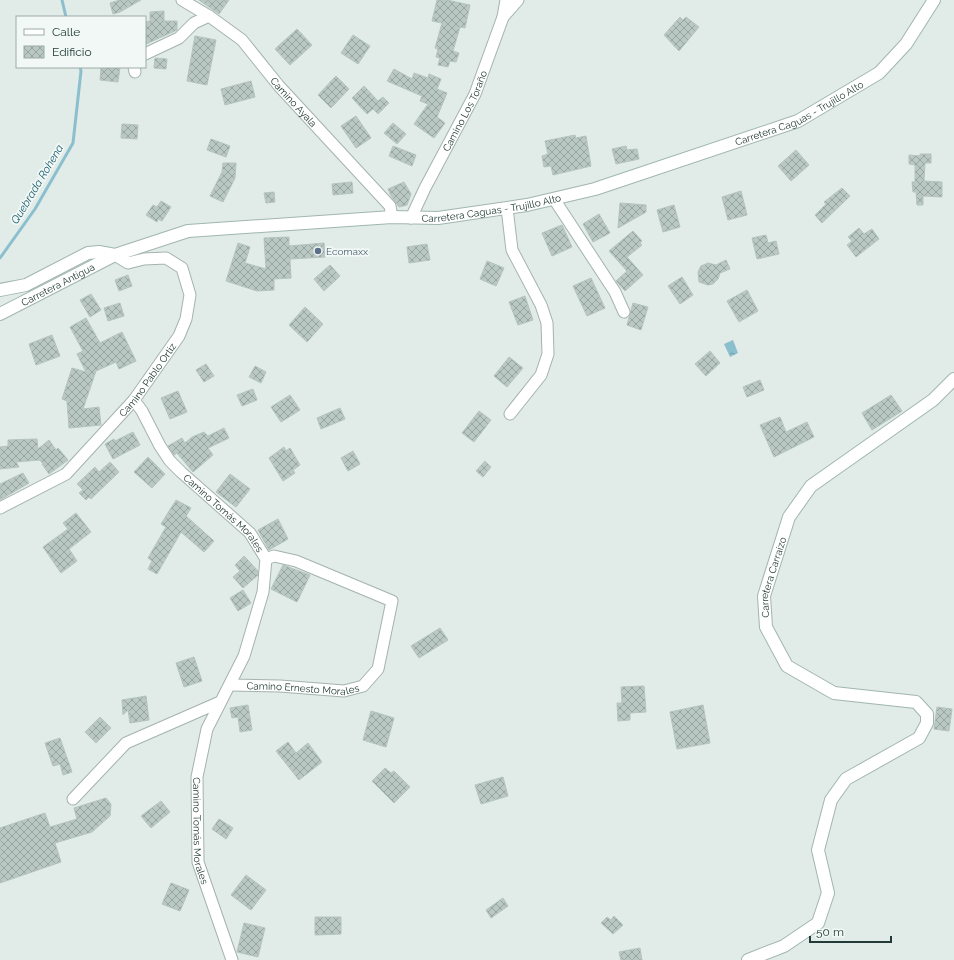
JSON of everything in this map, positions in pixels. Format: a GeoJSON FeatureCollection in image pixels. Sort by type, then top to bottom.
{"type":"FeatureCollection","features":[{"type":"Feature","properties":{"kind":"street","name":"Camino Ayala"},"geometry":{"type":"LineString","coordinates":[[182,0],[209,16],[242,40],[280,86],[390,206],[392,217]]}},
{"type":"Feature","properties":{"kind":"street","name":"Camino Los Toraño"},"geometry":{"type":"LineString","coordinates":[[411,218],[425,188],[475,94],[503,18],[506,0]]}},
{"type":"Feature","properties":{"kind":"street"},"geometry":{"type":"LineString","coordinates":[[503,18],[518,0]]}},
{"type":"Feature","properties":{"kind":"street","name":"Carretera Caguas - Trujillo Alto"},"geometry":{"type":"LineString","coordinates":[[0,290],[26,286],[88,253],[99,252],[115,255],[188,231],[392,217],[438,218],[507,208],[595,189],[798,121],[879,73],[906,44],[934,0]]}},
{"type":"Feature","properties":{"kind":"street"},"geometry":{"type":"LineString","coordinates":[[146,54],[179,38],[194,23],[209,16]]}},
{"type":"Feature","properties":{"kind":"street"},"geometry":{"type":"LineString","coordinates":[[554,199],[615,292],[624,312]]}},
{"type":"Feature","properties":{"kind":"street"},"geometry":{"type":"LineString","coordinates":[[507,208],[512,250],[541,305],[546,323],[548,354],[541,375],[510,414]]}},
{"type":"Feature","properties":{"kind":"street","name":"Carretera Antigua"},"geometry":{"type":"LineString","coordinates":[[0,314],[115,255]]}},
{"type":"Feature","properties":{"kind":"street","name":"Camino Pablo Ortiz"},"geometry":{"type":"LineString","coordinates":[[0,508],[66,474],[134,400],[179,336],[186,319],[190,295],[182,268],[166,258],[144,259],[128,263],[115,255]]}},
{"type":"Feature","properties":{"kind":"street","name":"Carretera Carraízo"},"geometry":{"type":"LineString","coordinates":[[748,960],[784,946],[818,923],[828,893],[818,850],[831,800],[846,779],[919,738],[927,722],[928,714],[916,702],[834,693],[787,666],[766,627],[764,596],[782,536],[789,517],[811,486],[933,400],[954,379]]}},
{"type":"Feature","properties":{"kind":"street","name":"Camino Tomás Morales"},"geometry":{"type":"LineString","coordinates":[[134,400],[142,411],[160,446],[170,461],[250,533],[266,559],[263,592],[244,656],[207,729],[197,777],[198,862],[232,960]]}},
{"type":"Feature","properties":{"kind":"street","name":"Camino Ernesto Morales"},"geometry":{"type":"LineString","coordinates":[[230,686],[280,686],[344,691],[363,686],[378,669],[392,601],[296,561],[274,556],[266,559]]}},
{"type":"Feature","properties":{"kind":"street"},"geometry":{"type":"LineString","coordinates":[[73,799],[126,743],[220,702]]}},
{"type":"Feature","properties":{"kind":"water"},"geometry":{"type":"Polygon","coordinates":[[[733,340],[738,353],[730,357],[724,344],[733,340]]]}},
{"type":"Feature","properties":{"kind":"building"},"geometry":{"type":"Polygon","coordinates":[[[120,0],[141,0],[120,12],[113,14],[110,3],[120,0]]]}},
{"type":"Feature","properties":{"kind":"building"},"geometry":{"type":"Polygon","coordinates":[[[199,0],[229,0],[219,14],[199,0]]]}},
{"type":"Feature","properties":{"kind":"building"},"geometry":{"type":"Polygon","coordinates":[[[437,0],[447,0],[470,5],[465,28],[460,27],[453,51],[459,53],[456,62],[450,61],[448,67],[438,65],[440,58],[436,57],[438,49],[435,48],[442,23],[432,21],[437,0]]]}},
{"type":"Feature","properties":{"kind":"building"},"geometry":{"type":"Polygon","coordinates":[[[164,11],[164,21],[177,21],[177,30],[146,44],[146,22],[150,21],[150,12],[164,11]]]}},
{"type":"Feature","properties":{"kind":"building"},"geometry":{"type":"Polygon","coordinates":[[[680,17],[683,20],[686,17],[699,27],[679,51],[664,35],[680,17]]]}},
{"type":"Feature","properties":{"kind":"building"},"geometry":{"type":"Polygon","coordinates":[[[297,29],[312,45],[290,65],[275,49],[297,29]]]}},
{"type":"Feature","properties":{"kind":"building"},"geometry":{"type":"Polygon","coordinates":[[[353,35],[370,46],[358,64],[341,53],[353,35]]]}},
{"type":"Feature","properties":{"kind":"building"},"geometry":{"type":"Polygon","coordinates":[[[195,36],[216,40],[207,85],[187,81],[195,36]]]}},
{"type":"Feature","properties":{"kind":"building"},"geometry":{"type":"Polygon","coordinates":[[[155,58],[167,59],[166,69],[154,68],[155,58]]]}},
{"type":"Feature","properties":{"kind":"building"},"geometry":{"type":"Polygon","coordinates":[[[101,68],[120,68],[118,82],[100,80],[101,68]]]}},
{"type":"Feature","properties":{"kind":"building"},"geometry":{"type":"Polygon","coordinates":[[[394,69],[412,79],[414,73],[428,78],[429,74],[441,79],[437,89],[447,93],[437,117],[445,123],[434,138],[414,124],[428,104],[420,101],[422,96],[387,81],[394,69]]]}},
{"type":"Feature","properties":{"kind":"building"},"geometry":{"type":"Polygon","coordinates":[[[336,76],[349,89],[331,108],[318,95],[336,76]]]}},
{"type":"Feature","properties":{"kind":"building"},"geometry":{"type":"Polygon","coordinates":[[[251,81],[255,97],[225,105],[221,89],[251,81]]]}},
{"type":"Feature","properties":{"kind":"building"},"geometry":{"type":"Polygon","coordinates":[[[364,86],[378,101],[383,97],[389,103],[378,114],[373,109],[367,114],[352,98],[364,86]]]}},
{"type":"Feature","properties":{"kind":"building"},"geometry":{"type":"Polygon","coordinates":[[[356,116],[371,138],[356,148],[341,126],[356,116]]]}},
{"type":"Feature","properties":{"kind":"building"},"geometry":{"type":"Polygon","coordinates":[[[393,123],[406,134],[397,144],[384,133],[393,123]]]}},
{"type":"Feature","properties":{"kind":"building"},"geometry":{"type":"Polygon","coordinates":[[[122,124],[138,125],[137,139],[121,138],[122,124]]]}},
{"type":"Feature","properties":{"kind":"building"},"geometry":{"type":"Polygon","coordinates":[[[575,135],[576,138],[586,136],[591,166],[553,175],[551,166],[544,167],[542,156],[548,154],[545,141],[575,135]]]}},
{"type":"Feature","properties":{"kind":"building"},"geometry":{"type":"Polygon","coordinates":[[[211,139],[230,146],[226,157],[207,150],[211,139]]]}},
{"type":"Feature","properties":{"kind":"building"},"geometry":{"type":"Polygon","coordinates":[[[393,146],[416,155],[412,166],[389,156],[393,146]]]}},
{"type":"Feature","properties":{"kind":"building"},"geometry":{"type":"Polygon","coordinates":[[[626,146],[627,150],[637,149],[639,159],[616,164],[612,149],[626,146]]]}},
{"type":"Feature","properties":{"kind":"building"},"geometry":{"type":"Polygon","coordinates":[[[796,150],[809,165],[791,181],[778,166],[796,150]]]}},
{"type":"Feature","properties":{"kind":"building"},"geometry":{"type":"Polygon","coordinates":[[[920,154],[931,154],[931,163],[925,163],[924,181],[942,182],[942,197],[923,196],[923,205],[917,205],[916,192],[913,192],[912,182],[915,182],[915,165],[909,164],[909,155],[920,156],[920,154]]]}},
{"type":"Feature","properties":{"kind":"building"},"geometry":{"type":"Polygon","coordinates":[[[223,163],[236,163],[235,178],[223,202],[210,196],[222,172],[223,163]]]}},
{"type":"Feature","properties":{"kind":"building"},"geometry":{"type":"Polygon","coordinates":[[[352,182],[353,193],[333,195],[332,184],[352,182]]]}},
{"type":"Feature","properties":{"kind":"building"},"geometry":{"type":"Polygon","coordinates":[[[404,182],[411,194],[407,205],[399,207],[388,189],[404,182]]]}},
{"type":"Feature","properties":{"kind":"building"},"geometry":{"type":"Polygon","coordinates":[[[842,188],[850,196],[822,223],[815,215],[826,204],[824,202],[842,188]]]}},
{"type":"Feature","properties":{"kind":"building"},"geometry":{"type":"Polygon","coordinates":[[[741,191],[747,215],[728,220],[722,197],[741,191]]]}},
{"type":"Feature","properties":{"kind":"building"},"geometry":{"type":"Polygon","coordinates":[[[274,192],[275,202],[266,203],[264,193],[274,192]]]}},
{"type":"Feature","properties":{"kind":"building"},"geometry":{"type":"Polygon","coordinates":[[[161,201],[171,207],[162,221],[158,219],[157,222],[146,215],[153,205],[157,207],[161,201]]]}},
{"type":"Feature","properties":{"kind":"building"},"geometry":{"type":"Polygon","coordinates":[[[620,203],[646,205],[646,212],[618,228],[620,203]]]}},
{"type":"Feature","properties":{"kind":"building"},"geometry":{"type":"Polygon","coordinates":[[[674,205],[680,227],[663,232],[657,210],[674,205]]]}},
{"type":"Feature","properties":{"kind":"building"},"geometry":{"type":"Polygon","coordinates":[[[599,214],[610,233],[593,242],[583,224],[599,214]]]}},
{"type":"Feature","properties":{"kind":"building"},"geometry":{"type":"Polygon","coordinates":[[[562,225],[572,247],[552,256],[542,233],[562,225]]]}},
{"type":"Feature","properties":{"kind":"building"},"geometry":{"type":"Polygon","coordinates":[[[859,228],[864,234],[872,229],[879,239],[856,257],[847,245],[852,241],[848,237],[859,228]]]}},
{"type":"Feature","properties":{"kind":"building"},"geometry":{"type":"Polygon","coordinates":[[[633,231],[642,241],[640,243],[642,245],[627,257],[643,275],[625,291],[616,281],[627,271],[609,251],[633,231]]]}},
{"type":"Feature","properties":{"kind":"building"},"geometry":{"type":"Polygon","coordinates":[[[766,235],[768,243],[776,241],[779,254],[757,259],[752,238],[766,235]]]}},
{"type":"Feature","properties":{"kind":"building"},"geometry":{"type":"Polygon","coordinates":[[[289,237],[289,246],[324,243],[325,257],[290,259],[291,278],[274,279],[274,290],[257,291],[226,281],[238,243],[250,247],[245,263],[266,269],[264,238],[289,237]]]}},
{"type":"Feature","properties":{"kind":"building"},"geometry":{"type":"Polygon","coordinates":[[[427,244],[430,260],[409,263],[407,247],[427,244]]]}},
{"type":"Feature","properties":{"kind":"building"},"geometry":{"type":"Polygon","coordinates":[[[726,260],[730,269],[720,273],[718,279],[713,284],[708,285],[699,282],[698,272],[701,266],[708,263],[716,265],[726,260]]]}},
{"type":"Feature","properties":{"kind":"building"},"geometry":{"type":"Polygon","coordinates":[[[487,261],[504,268],[496,286],[480,279],[487,261]]]}},
{"type":"Feature","properties":{"kind":"building"},"geometry":{"type":"Polygon","coordinates":[[[330,265],[340,276],[324,291],[314,279],[330,265]]]}},
{"type":"Feature","properties":{"kind":"building"},"geometry":{"type":"Polygon","coordinates":[[[128,275],[132,286],[119,291],[115,280],[128,275]]]}},
{"type":"Feature","properties":{"kind":"building"},"geometry":{"type":"Polygon","coordinates":[[[682,277],[693,295],[680,304],[668,286],[682,277]]]}},
{"type":"Feature","properties":{"kind":"building"},"geometry":{"type":"Polygon","coordinates":[[[591,278],[605,308],[587,316],[573,286],[591,278]]]}},
{"type":"Feature","properties":{"kind":"building"},"geometry":{"type":"Polygon","coordinates":[[[747,290],[758,311],[739,322],[727,301],[747,290]]]}},
{"type":"Feature","properties":{"kind":"building"},"geometry":{"type":"Polygon","coordinates":[[[91,294],[101,310],[90,317],[80,300],[91,294]]]}},
{"type":"Feature","properties":{"kind":"building"},"geometry":{"type":"Polygon","coordinates":[[[525,296],[533,320],[518,325],[509,302],[525,296]]]}},
{"type":"Feature","properties":{"kind":"building"},"geometry":{"type":"Polygon","coordinates":[[[120,303],[124,316],[108,321],[104,308],[120,303]]]}},
{"type":"Feature","properties":{"kind":"building"},"geometry":{"type":"Polygon","coordinates":[[[633,303],[648,307],[641,330],[627,325],[633,303]]]}},
{"type":"Feature","properties":{"kind":"building"},"geometry":{"type":"Polygon","coordinates":[[[305,307],[323,324],[307,342],[289,325],[305,307]]]}},
{"type":"Feature","properties":{"kind":"building"},"geometry":{"type":"Polygon","coordinates":[[[86,318],[100,343],[122,332],[136,361],[119,369],[116,362],[96,371],[83,409],[99,407],[101,425],[69,428],[67,401],[62,399],[72,368],[86,372],[77,354],[83,351],[70,327],[86,318]]]}},
{"type":"Feature","properties":{"kind":"building"},"geometry":{"type":"Polygon","coordinates":[[[52,335],[60,356],[36,365],[29,344],[52,335]]]}},
{"type":"Feature","properties":{"kind":"building"},"geometry":{"type":"Polygon","coordinates":[[[710,351],[720,363],[706,376],[695,364],[710,351]]]}},
{"type":"Feature","properties":{"kind":"building"},"geometry":{"type":"Polygon","coordinates":[[[509,357],[523,368],[507,387],[494,376],[509,357]]]}},
{"type":"Feature","properties":{"kind":"building"},"geometry":{"type":"Polygon","coordinates":[[[206,364],[214,376],[204,382],[196,370],[206,364]]]}},
{"type":"Feature","properties":{"kind":"building"},"geometry":{"type":"Polygon","coordinates":[[[255,366],[266,372],[261,383],[249,377],[255,366]]]}},
{"type":"Feature","properties":{"kind":"building"},"geometry":{"type":"Polygon","coordinates":[[[760,380],[764,390],[747,397],[743,387],[760,380]]]}},
{"type":"Feature","properties":{"kind":"building"},"geometry":{"type":"Polygon","coordinates":[[[253,389],[257,400],[242,406],[237,395],[253,389]]]}},
{"type":"Feature","properties":{"kind":"building"},"geometry":{"type":"Polygon","coordinates":[[[178,391],[187,412],[170,419],[161,398],[178,391]]]}},
{"type":"Feature","properties":{"kind":"building"},"geometry":{"type":"Polygon","coordinates":[[[290,395],[300,410],[281,422],[271,407],[290,395]]]}},
{"type":"Feature","properties":{"kind":"building"},"geometry":{"type":"Polygon","coordinates":[[[891,395],[902,411],[872,430],[862,413],[891,395]]]}},
{"type":"Feature","properties":{"kind":"building"},"geometry":{"type":"Polygon","coordinates":[[[340,408],[345,419],[321,429],[317,418],[340,408]]]}},
{"type":"Feature","properties":{"kind":"building"},"geometry":{"type":"Polygon","coordinates":[[[479,411],[491,420],[474,442],[462,433],[479,411]]]}},
{"type":"Feature","properties":{"kind":"building"},"geometry":{"type":"Polygon","coordinates":[[[780,417],[786,432],[807,422],[814,437],[774,457],[760,425],[780,417]]]}},
{"type":"Feature","properties":{"kind":"building"},"geometry":{"type":"Polygon","coordinates":[[[224,428],[229,438],[208,448],[213,455],[193,472],[177,453],[174,455],[168,446],[182,438],[185,443],[192,437],[204,432],[208,436],[224,428]]]}},
{"type":"Feature","properties":{"kind":"building"},"geometry":{"type":"Polygon","coordinates":[[[133,432],[140,445],[113,459],[105,444],[133,432]]]}},
{"type":"Feature","properties":{"kind":"building"},"geometry":{"type":"Polygon","coordinates":[[[37,439],[38,449],[49,440],[56,450],[58,448],[68,460],[49,474],[42,464],[43,463],[39,460],[16,462],[19,467],[0,469],[0,447],[8,446],[8,440],[37,439]]]}},
{"type":"Feature","properties":{"kind":"building"},"geometry":{"type":"Polygon","coordinates":[[[284,447],[286,451],[290,448],[300,465],[293,470],[295,473],[283,481],[269,458],[284,447]]]}},
{"type":"Feature","properties":{"kind":"building"},"geometry":{"type":"Polygon","coordinates":[[[353,451],[360,464],[348,471],[341,458],[353,451]]]}},
{"type":"Feature","properties":{"kind":"building"},"geometry":{"type":"Polygon","coordinates":[[[148,457],[165,474],[152,488],[134,472],[148,457]]]}},
{"type":"Feature","properties":{"kind":"building"},"geometry":{"type":"Polygon","coordinates":[[[485,461],[491,467],[483,477],[476,471],[485,461]]]}},
{"type":"Feature","properties":{"kind":"building"},"geometry":{"type":"Polygon","coordinates":[[[110,462],[119,472],[91,499],[89,497],[86,500],[79,493],[83,490],[77,484],[95,467],[99,472],[110,462]]]}},
{"type":"Feature","properties":{"kind":"building"},"geometry":{"type":"Polygon","coordinates":[[[23,473],[29,483],[0,500],[0,484],[23,473]]]}},
{"type":"Feature","properties":{"kind":"building"},"geometry":{"type":"Polygon","coordinates":[[[230,474],[250,489],[236,507],[216,492],[230,474]]]}},
{"type":"Feature","properties":{"kind":"building"},"geometry":{"type":"Polygon","coordinates":[[[176,500],[191,508],[186,516],[214,541],[204,552],[181,532],[157,574],[148,569],[152,561],[148,558],[166,527],[161,524],[176,500]]]}},
{"type":"Feature","properties":{"kind":"building"},"geometry":{"type":"Polygon","coordinates":[[[76,513],[91,532],[69,549],[77,561],[61,573],[43,547],[68,529],[63,523],[76,513]]]}},
{"type":"Feature","properties":{"kind":"building"},"geometry":{"type":"Polygon","coordinates":[[[278,519],[288,539],[269,550],[258,530],[278,519]]]}},
{"type":"Feature","properties":{"kind":"building"},"geometry":{"type":"Polygon","coordinates":[[[244,556],[258,571],[258,575],[243,588],[233,577],[240,571],[235,565],[244,556]]]}},
{"type":"Feature","properties":{"kind":"building"},"geometry":{"type":"Polygon","coordinates":[[[283,565],[310,575],[297,602],[271,589],[283,565]]]}},
{"type":"Feature","properties":{"kind":"building"},"geometry":{"type":"Polygon","coordinates":[[[243,590],[251,603],[238,611],[230,598],[243,590]]]}},
{"type":"Feature","properties":{"kind":"building"},"geometry":{"type":"Polygon","coordinates":[[[440,628],[448,640],[419,658],[411,646],[440,628]]]}},
{"type":"Feature","properties":{"kind":"building"},"geometry":{"type":"Polygon","coordinates":[[[194,657],[202,681],[184,687],[176,663],[194,657]]]}},
{"type":"Feature","properties":{"kind":"building"},"geometry":{"type":"Polygon","coordinates":[[[644,686],[646,712],[630,713],[630,720],[618,721],[617,703],[622,703],[621,687],[644,686]]]}},
{"type":"Feature","properties":{"kind":"building"},"geometry":{"type":"Polygon","coordinates":[[[146,696],[149,720],[130,723],[128,710],[123,715],[122,700],[146,696]]]}},
{"type":"Feature","properties":{"kind":"building"},"geometry":{"type":"Polygon","coordinates":[[[248,705],[252,730],[240,732],[238,717],[232,718],[230,708],[248,705]]]}},
{"type":"Feature","properties":{"kind":"building"},"geometry":{"type":"Polygon","coordinates":[[[703,705],[710,743],[677,749],[670,712],[703,705]]]}},
{"type":"Feature","properties":{"kind":"building"},"geometry":{"type":"Polygon","coordinates":[[[937,707],[952,709],[949,731],[934,729],[937,707]]]}},
{"type":"Feature","properties":{"kind":"building"},"geometry":{"type":"Polygon","coordinates":[[[371,711],[394,718],[386,747],[363,740],[371,711]]]}},
{"type":"Feature","properties":{"kind":"building"},"geometry":{"type":"Polygon","coordinates":[[[100,717],[111,728],[96,743],[85,732],[100,717]]]}},
{"type":"Feature","properties":{"kind":"building"},"geometry":{"type":"Polygon","coordinates":[[[60,738],[72,772],[63,775],[60,764],[53,766],[45,743],[60,738]]]}},
{"type":"Feature","properties":{"kind":"building"},"geometry":{"type":"Polygon","coordinates":[[[288,742],[296,753],[308,743],[322,762],[299,780],[276,751],[288,742]]]}},
{"type":"Feature","properties":{"kind":"building"},"geometry":{"type":"Polygon","coordinates":[[[385,768],[391,773],[394,771],[410,787],[394,803],[372,781],[385,768]]]}},
{"type":"Feature","properties":{"kind":"building"},"geometry":{"type":"Polygon","coordinates":[[[503,777],[508,796],[481,804],[475,785],[503,777]]]}},
{"type":"Feature","properties":{"kind":"building"},"geometry":{"type":"Polygon","coordinates":[[[106,798],[111,804],[110,816],[92,832],[55,843],[61,862],[0,883],[0,828],[45,813],[50,827],[77,819],[74,808],[106,798]]]}},
{"type":"Feature","properties":{"kind":"building"},"geometry":{"type":"Polygon","coordinates":[[[161,801],[170,812],[151,828],[141,816],[161,801]]]}},
{"type":"Feature","properties":{"kind":"building"},"geometry":{"type":"Polygon","coordinates":[[[219,819],[233,828],[226,839],[212,829],[219,819]]]}},
{"type":"Feature","properties":{"kind":"building"},"geometry":{"type":"Polygon","coordinates":[[[246,875],[266,890],[251,910],[231,895],[246,875]]]}},
{"type":"Feature","properties":{"kind":"building"},"geometry":{"type":"Polygon","coordinates":[[[171,883],[189,890],[180,911],[162,904],[171,883]]]}},
{"type":"Feature","properties":{"kind":"building"},"geometry":{"type":"Polygon","coordinates":[[[503,898],[508,906],[491,918],[486,910],[503,898]]]}},
{"type":"Feature","properties":{"kind":"building"},"geometry":{"type":"Polygon","coordinates":[[[614,916],[623,925],[613,934],[601,923],[607,917],[611,920],[614,916]]]}},
{"type":"Feature","properties":{"kind":"building"},"geometry":{"type":"Polygon","coordinates":[[[315,917],[341,917],[341,934],[315,935],[315,917]]]}},
{"type":"Feature","properties":{"kind":"building"},"geometry":{"type":"Polygon","coordinates":[[[244,923],[265,928],[258,957],[237,952],[244,923]]]}},
{"type":"Feature","properties":{"kind":"building"},"geometry":{"type":"Polygon","coordinates":[[[640,948],[642,960],[621,960],[619,952],[640,948]]]}},
{"type":"Feature","properties":{"kind":"waterway","name":"Quebrada Rohena"},"geometry":{"type":"LineString","coordinates":[[62,0],[66,16]]}},
{"type":"Feature","properties":{"kind":"waterway","name":"Quebrada Rohena"},"geometry":{"type":"LineString","coordinates":[[0,258],[35,209],[73,143],[80,68]]}},
{"type":"Feature","properties":{"kind":"place","name":"Ecomaxx"},"geometry":{"type":"Point","coordinates":[318,251]}}]}
